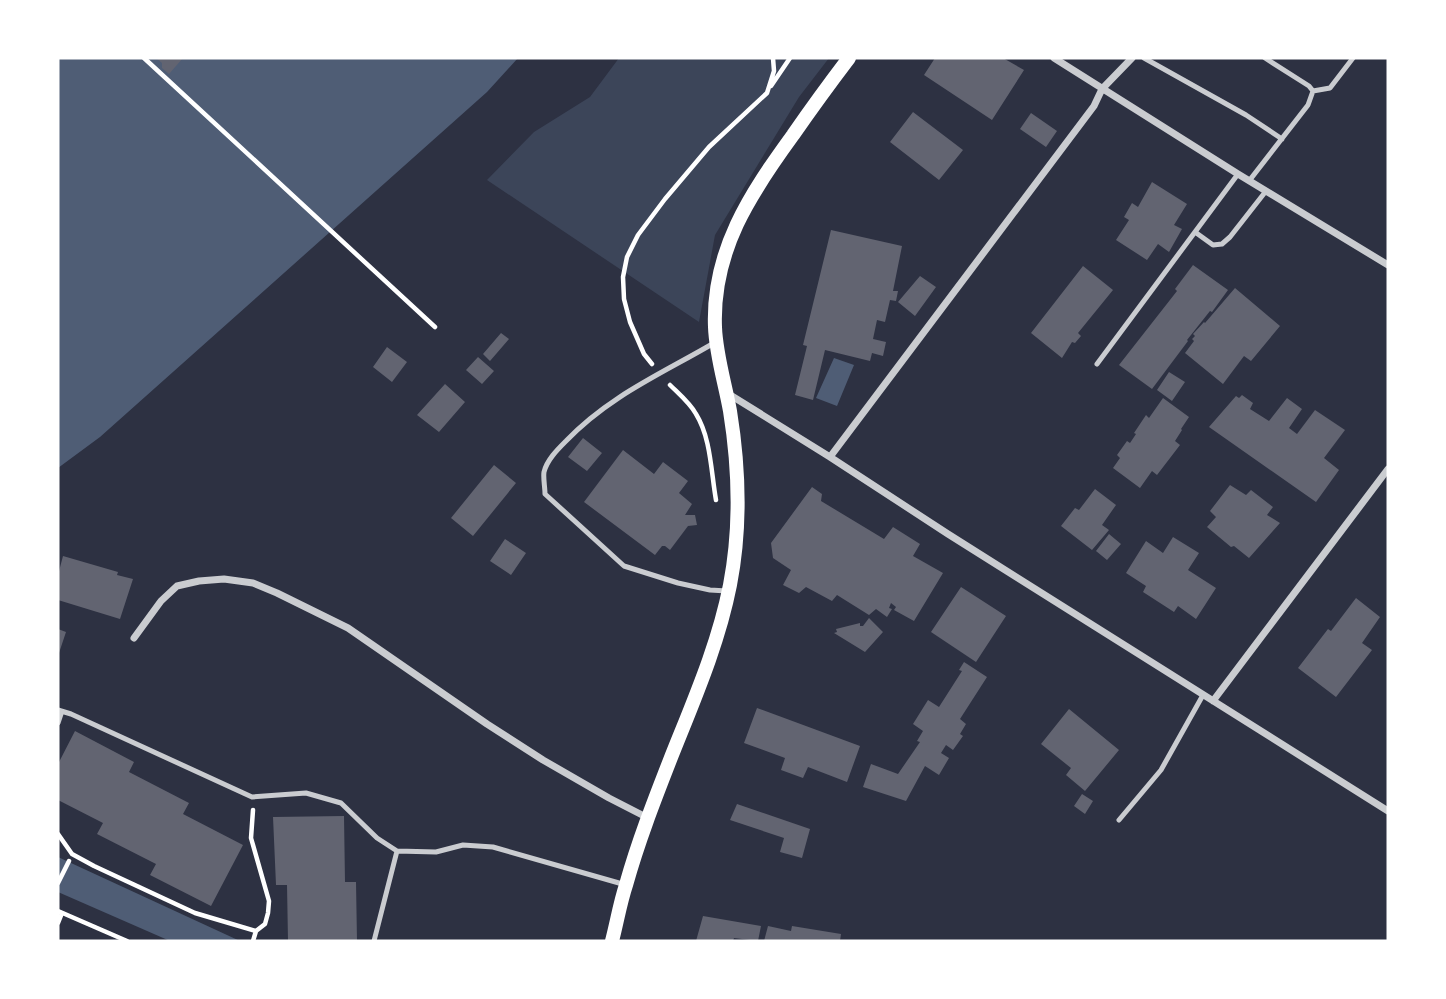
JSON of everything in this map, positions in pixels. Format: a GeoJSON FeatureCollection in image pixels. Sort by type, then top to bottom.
{"type":"FeatureCollection","features":[{"type":"Feature","properties":{"kind":"main road"},"geometry":{"type":"LineString","coordinates":[[612,941],[626,885],[648,819],[704,677],[720,627],[736,549],[735,457],[715,327],[717,287],[723,259],[735,226],[750,198],[849,58]]}},
{"type":"Feature","properties":{"kind":"street"},"geometry":{"type":"LineString","coordinates":[[1054,58],[1388,265]]}},
{"type":"Feature","properties":{"kind":"street"},"geometry":{"type":"LineString","coordinates":[[830,457],[1094,106],[1102,89],[1132,58]]}},
{"type":"Feature","properties":{"kind":"street"},"geometry":{"type":"LineString","coordinates":[[726,393],[1388,811]]}},
{"type":"Feature","properties":{"kind":"street"},"geometry":{"type":"LineString","coordinates":[[1213,701],[1388,469]]}},
{"type":"Feature","properties":{"kind":"street"},"geometry":{"type":"LineString","coordinates":[[134,638],[160,601],[177,586],[199,580],[224,579],[253,583],[348,628],[543,760],[648,819]]}},
{"type":"Feature","properties":{"kind":"lane"},"geometry":{"type":"LineString","coordinates":[[1144,58],[1246,115],[1282,139]]}},
{"type":"Feature","properties":{"kind":"lane"},"geometry":{"type":"LineString","coordinates":[[1265,58],[1309,86],[1313,92]]}},
{"type":"Feature","properties":{"kind":"lane"},"geometry":{"type":"LineString","coordinates":[[1313,92],[1330,88],[1353,58]]}},
{"type":"Feature","properties":{"kind":"lane"},"geometry":{"type":"LineString","coordinates":[[1249,181],[1308,105],[1313,92]]}},
{"type":"Feature","properties":{"kind":"lane"},"geometry":{"type":"LineString","coordinates":[[1097,364],[1238,174]]}},
{"type":"Feature","properties":{"kind":"lane"},"geometry":{"type":"LineString","coordinates":[[1195,232],[1213,245],[1222,244],[1266,191]]}},
{"type":"Feature","properties":{"kind":"lane"},"geometry":{"type":"LineString","coordinates":[[717,342],[620,396],[592,416],[552,455],[544,471],[545,494],[624,566],[678,583],[729,591]]}},
{"type":"Feature","properties":{"kind":"lane"},"geometry":{"type":"LineString","coordinates":[[1119,820],[1161,770],[1203,695]]}},
{"type":"Feature","properties":{"kind":"lane"},"geometry":{"type":"LineString","coordinates":[[58,723],[60,711],[71,714],[252,797],[306,793],[341,803],[377,838],[397,851],[436,852],[463,845],[493,847],[626,885]]}},
{"type":"Feature","properties":{"kind":"lane"},"geometry":{"type":"LineString","coordinates":[[374,941],[397,851]]}},
{"type":"Feature","properties":{"kind":"path"},"geometry":{"type":"LineString","coordinates":[[144,58],[435,327]]}},
{"type":"Feature","properties":{"kind":"path"},"geometry":{"type":"LineString","coordinates":[[767,93],[774,71],[774,58]]}},
{"type":"Feature","properties":{"kind":"path"},"geometry":{"type":"LineString","coordinates":[[652,364],[644,354],[630,322],[624,299],[623,277],[627,257],[638,235],[664,199],[709,147],[767,93],[790,58]]}},
{"type":"Feature","properties":{"kind":"path"},"geometry":{"type":"LineString","coordinates":[[667,382],[695,412],[702,426],[717,509]]}},
{"type":"Feature","properties":{"kind":"path"},"geometry":{"type":"LineString","coordinates":[[252,797],[251,838],[269,901],[265,925],[256,931],[253,941]]}},
{"type":"Feature","properties":{"kind":"path"},"geometry":{"type":"LineString","coordinates":[[58,834],[72,853],[94,866],[195,913],[256,931]]}},
{"type":"Feature","properties":{"kind":"path"},"geometry":{"type":"LineString","coordinates":[[58,883],[69,861]]}},
{"type":"Feature","properties":{"kind":"path"},"geometry":{"type":"LineString","coordinates":[[58,923],[60,912],[127,941]]}},
{"type":"Feature","properties":{"kind":"shaded area"},"geometry":{"type":"Polygon","coordinates":[[[58,58],[518,58],[487,92],[100,437],[58,468],[58,58]]]}},
{"type":"Feature","properties":{"kind":"shaded area"},"geometry":{"type":"Polygon","coordinates":[[[619,58],[829,58],[799,97],[715,235],[699,322],[487,180],[534,132],[590,97],[619,58]]]}},
{"type":"Feature","properties":{"kind":"shaded area"},"geometry":{"type":"Polygon","coordinates":[[[834,358],[854,365],[837,406],[816,398],[834,358]]]}},
{"type":"Feature","properties":{"kind":"shaded area"},"geometry":{"type":"Polygon","coordinates":[[[58,857],[240,941],[170,941],[58,892],[58,857]]]}},
{"type":"Feature","properties":{"kind":"building"},"geometry":{"type":"Polygon","coordinates":[[[156,58],[183,58],[169,74],[156,58]]]}},
{"type":"Feature","properties":{"kind":"building"},"geometry":{"type":"Polygon","coordinates":[[[935,58],[1003,58],[1024,70],[992,120],[924,75],[935,58]]]}},
{"type":"Feature","properties":{"kind":"building"},"geometry":{"type":"Polygon","coordinates":[[[913,112],[963,150],[939,180],[890,142],[913,112]]]}},
{"type":"Feature","properties":{"kind":"building"},"geometry":{"type":"Polygon","coordinates":[[[1031,113],[1057,131],[1046,147],[1020,129],[1031,113]]]}},
{"type":"Feature","properties":{"kind":"building"},"geometry":{"type":"Polygon","coordinates":[[[1152,182],[1187,204],[1174,225],[1182,229],[1169,252],[1158,244],[1147,260],[1116,240],[1129,220],[1124,217],[1132,203],[1138,207],[1152,182]]]}},
{"type":"Feature","properties":{"kind":"building"},"geometry":{"type":"Polygon","coordinates":[[[831,230],[902,246],[893,291],[898,291],[896,301],[890,300],[885,322],[877,320],[873,339],[886,342],[883,356],[872,353],[870,361],[825,350],[813,400],[795,395],[807,346],[803,345],[831,230]]]}},
{"type":"Feature","properties":{"kind":"building"},"geometry":{"type":"Polygon","coordinates":[[[1193,265],[1228,290],[1152,389],[1119,365],[1177,291],[1175,289],[1193,265]]]}},
{"type":"Feature","properties":{"kind":"building"},"geometry":{"type":"Polygon","coordinates":[[[1083,266],[1113,290],[1078,333],[1081,336],[1075,343],[1072,342],[1062,358],[1031,333],[1083,266]]]}},
{"type":"Feature","properties":{"kind":"building"},"geometry":{"type":"Polygon","coordinates":[[[920,276],[936,287],[915,316],[898,302],[920,276]]]}},
{"type":"Feature","properties":{"kind":"building"},"geometry":{"type":"Polygon","coordinates":[[[1235,288],[1280,326],[1251,361],[1244,356],[1223,384],[1185,353],[1194,341],[1193,334],[1235,288]]]}},
{"type":"Feature","properties":{"kind":"building"},"geometry":{"type":"Polygon","coordinates":[[[501,333],[509,339],[490,361],[483,354],[501,333]]]}},
{"type":"Feature","properties":{"kind":"building"},"geometry":{"type":"Polygon","coordinates":[[[387,347],[407,362],[392,382],[373,367],[387,347]]]}},
{"type":"Feature","properties":{"kind":"building"},"geometry":{"type":"Polygon","coordinates":[[[478,357],[494,371],[482,384],[466,370],[478,357]]]}},
{"type":"Feature","properties":{"kind":"building"},"geometry":{"type":"Polygon","coordinates":[[[1169,372],[1185,382],[1172,401],[1157,390],[1169,372]]]}},
{"type":"Feature","properties":{"kind":"building"},"geometry":{"type":"Polygon","coordinates":[[[445,384],[465,402],[439,432],[417,415],[445,384]]]}},
{"type":"Feature","properties":{"kind":"building"},"geometry":{"type":"Polygon","coordinates":[[[1242,395],[1253,403],[1250,409],[1269,421],[1287,398],[1302,409],[1289,428],[1297,434],[1315,410],[1345,430],[1324,458],[1339,470],[1316,502],[1209,427],[1236,396],[1239,398],[1242,395]]]}},
{"type":"Feature","properties":{"kind":"building"},"geometry":{"type":"Polygon","coordinates":[[[1163,398],[1189,417],[1175,441],[1180,445],[1157,475],[1152,471],[1140,488],[1113,468],[1120,458],[1117,455],[1127,441],[1130,443],[1146,415],[1149,418],[1163,398]]]}},
{"type":"Feature","properties":{"kind":"building"},"geometry":{"type":"Polygon","coordinates":[[[583,438],[602,453],[587,471],[568,457],[583,438]]]}},
{"type":"Feature","properties":{"kind":"building"},"geometry":{"type":"Polygon","coordinates":[[[623,450],[654,474],[663,462],[688,481],[679,493],[692,504],[685,515],[695,515],[697,525],[688,526],[670,550],[662,546],[655,555],[584,502],[623,450]]]}},
{"type":"Feature","properties":{"kind":"building"},"geometry":{"type":"Polygon","coordinates":[[[494,465],[516,483],[473,536],[451,518],[494,465]]]}},
{"type":"Feature","properties":{"kind":"building"},"geometry":{"type":"Polygon","coordinates":[[[1230,485],[1246,495],[1251,490],[1273,507],[1267,515],[1280,523],[1249,558],[1207,527],[1216,517],[1210,511],[1230,485]]]}},
{"type":"Feature","properties":{"kind":"building"},"geometry":{"type":"Polygon","coordinates":[[[812,487],[822,494],[821,501],[884,539],[893,527],[920,544],[913,556],[943,573],[914,621],[894,610],[896,607],[891,603],[889,608],[892,609],[887,617],[876,609],[869,615],[837,595],[832,601],[806,587],[799,593],[783,585],[791,570],[773,558],[771,543],[812,487]]]}},
{"type":"Feature","properties":{"kind":"building"},"geometry":{"type":"Polygon","coordinates":[[[1095,489],[1116,505],[1102,525],[1109,530],[1092,550],[1061,526],[1075,508],[1079,510],[1095,489]]]}},
{"type":"Feature","properties":{"kind":"building"},"geometry":{"type":"Polygon","coordinates":[[[1109,534],[1121,544],[1107,560],[1096,551],[1109,534]]]}},
{"type":"Feature","properties":{"kind":"building"},"geometry":{"type":"Polygon","coordinates":[[[1173,537],[1199,553],[1188,570],[1216,588],[1196,619],[1178,606],[1174,612],[1143,592],[1146,586],[1126,573],[1146,541],[1163,553],[1173,537]]]}},
{"type":"Feature","properties":{"kind":"building"},"geometry":{"type":"Polygon","coordinates":[[[505,539],[526,553],[511,575],[490,561],[505,539]]]}},
{"type":"Feature","properties":{"kind":"building"},"geometry":{"type":"Polygon","coordinates":[[[63,556],[133,579],[120,619],[58,600],[58,575],[63,556]]]}},
{"type":"Feature","properties":{"kind":"building"},"geometry":{"type":"Polygon","coordinates":[[[961,587],[1006,616],[976,662],[931,632],[961,587]]]}},
{"type":"Feature","properties":{"kind":"building"},"geometry":{"type":"Polygon","coordinates":[[[1356,598],[1380,617],[1362,643],[1372,650],[1336,697],[1298,668],[1356,598]]]}},
{"type":"Feature","properties":{"kind":"building"},"geometry":{"type":"Polygon","coordinates":[[[869,618],[883,632],[865,652],[834,633],[837,632],[836,629],[860,623],[860,626],[863,626],[869,618]]]}},
{"type":"Feature","properties":{"kind":"building"},"geometry":{"type":"Polygon","coordinates":[[[58,629],[66,632],[58,656],[58,629]]]}},
{"type":"Feature","properties":{"kind":"building"},"geometry":{"type":"Polygon","coordinates":[[[964,662],[987,677],[960,719],[966,724],[960,734],[963,736],[953,750],[946,745],[941,753],[949,758],[939,775],[925,766],[906,801],[863,787],[871,764],[898,774],[920,742],[917,741],[923,731],[913,724],[928,700],[939,707],[962,671],[959,670],[964,662]]]}},
{"type":"Feature","properties":{"kind":"building"},"geometry":{"type":"Polygon","coordinates":[[[757,708],[860,746],[847,782],[808,767],[803,778],[781,770],[785,758],[744,743],[757,708]]]}},
{"type":"Feature","properties":{"kind":"building"},"geometry":{"type":"Polygon","coordinates":[[[1069,709],[1119,750],[1085,791],[1066,775],[1071,768],[1041,744],[1069,709]]]}},
{"type":"Feature","properties":{"kind":"building"},"geometry":{"type":"Polygon","coordinates":[[[75,731],[134,762],[129,772],[189,803],[183,814],[243,845],[211,906],[150,875],[156,864],[97,834],[103,823],[58,800],[58,764],[75,731]]]}},
{"type":"Feature","properties":{"kind":"building"},"geometry":{"type":"Polygon","coordinates":[[[1082,794],[1093,801],[1085,814],[1074,806],[1082,794]]]}},
{"type":"Feature","properties":{"kind":"building"},"geometry":{"type":"Polygon","coordinates":[[[737,804],[810,829],[802,858],[780,852],[784,838],[730,820],[737,804]]]}},
{"type":"Feature","properties":{"kind":"building"},"geometry":{"type":"Polygon","coordinates":[[[344,816],[345,882],[356,882],[357,941],[288,941],[287,885],[276,885],[273,817],[344,816]]]}},
{"type":"Feature","properties":{"kind":"building"},"geometry":{"type":"Polygon","coordinates":[[[703,916],[761,926],[758,941],[734,938],[733,941],[696,941],[703,916]]]}},
{"type":"Feature","properties":{"kind":"building"},"geometry":{"type":"Polygon","coordinates":[[[768,926],[791,931],[792,926],[841,934],[840,941],[764,941],[768,926]]]}}]}
